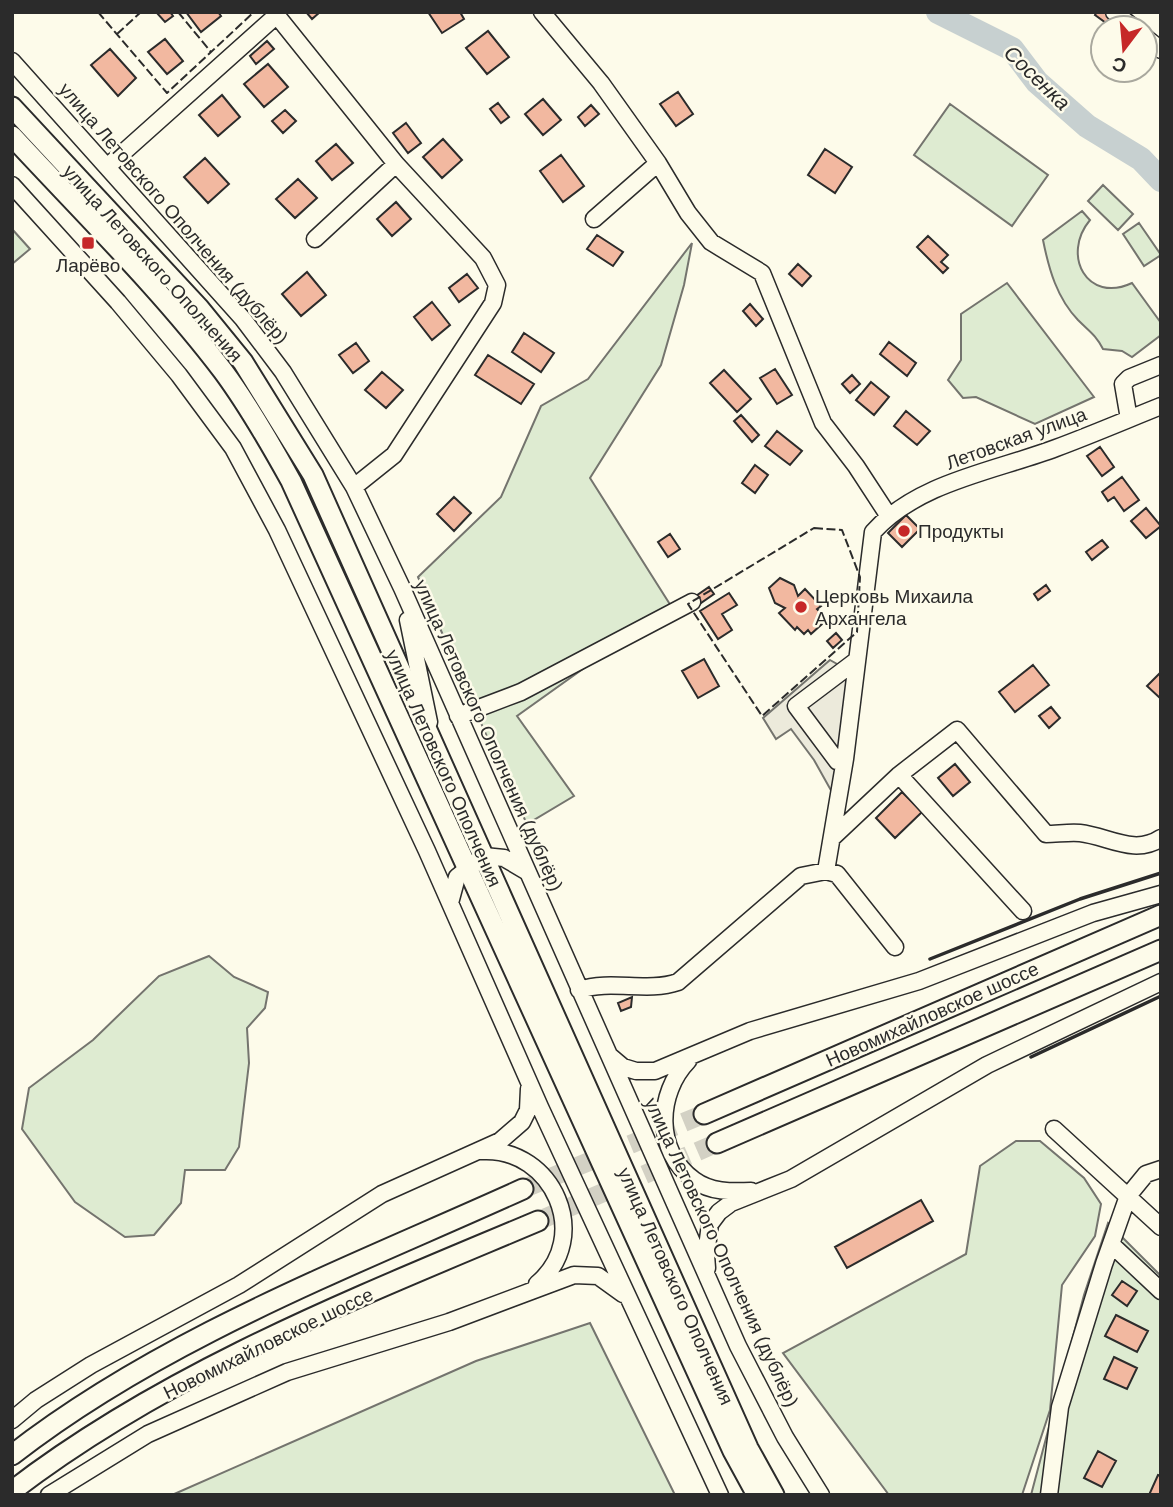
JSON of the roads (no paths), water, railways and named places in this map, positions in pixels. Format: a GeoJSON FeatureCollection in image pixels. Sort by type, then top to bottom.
{"type":"FeatureCollection","features":[{"type":"Feature","properties":{"kind":"main road","name":"улица Летовского Ополчения"},"geometry":{"type":"LineString","coordinates":[[12,107],[199,308],[243,362],[313,475],[434,748],[476,861],[727,1439],[757,1495]]}},
{"type":"Feature","properties":{"kind":"main road","name":"улица Летовского Ополчения"},"geometry":{"type":"LineString","coordinates":[[12,136],[183,322],[224,372],[263,430],[291,481],[476,861],[743,1435],[774,1495]]}},
{"type":"Feature","properties":{"kind":"main road","name":"Новомихайловское шоссе"},"geometry":{"type":"LineString","coordinates":[[704,1114],[1161,915]]}},
{"type":"Feature","properties":{"kind":"main road","name":"Новомихайловское шоссе"},"geometry":{"type":"LineString","coordinates":[[718,1143],[1161,950]]}},
{"type":"Feature","properties":{"kind":"main road","name":"Новомихайловское шоссе"},"geometry":{"type":"LineString","coordinates":[[12,1455],[139,1370],[226,1324],[523,1189]]}},
{"type":"Feature","properties":{"kind":"main road","name":"Новомихайловское шоссе"},"geometry":{"type":"LineString","coordinates":[[12,1491],[96,1432],[224,1361],[538,1221]]}},
{"type":"Feature","properties":{"kind":"street"},"geometry":{"type":"LineString","coordinates":[[542,12],[601,83],[711,242],[762,273],[823,423],[856,466],[888,515],[873,532],[870,541],[845,759],[826,871]]}},
{"type":"Feature","properties":{"kind":"street"},"geometry":{"type":"LineString","coordinates":[[107,167],[275,14],[396,164],[483,258],[497,285],[493,303],[394,455],[354,487]]}},
{"type":"Feature","properties":{"kind":"street","name":"улица Летовского Ополчения (дублёр)"},"geometry":{"type":"LineString","coordinates":[[12,61],[267,351],[298,395],[354,487],[402,588],[709,1281],[785,1437],[821,1495]]}},
{"type":"Feature","properties":{"kind":"street"},"geometry":{"type":"LineString","coordinates":[[594,219],[658,163]]}},
{"type":"Feature","properties":{"kind":"street"},"geometry":{"type":"LineString","coordinates":[[315,239],[396,164]]}},
{"type":"Feature","properties":{"kind":"street"},"geometry":{"type":"LineString","coordinates":[[12,185],[18,204],[179,374],[233,448],[277,530],[720,1495]]}},
{"type":"Feature","properties":{"kind":"street"},"geometry":{"type":"LineString","coordinates":[[1129,419],[1123,384],[1129,378],[1161,365]]}},
{"type":"Feature","properties":{"kind":"street","name":"Летовская улица"},"geometry":{"type":"LineString","coordinates":[[888,515],[936,488],[1055,448],[1161,406]]}},
{"type":"Feature","properties":{"kind":"street"},"geometry":{"type":"LineString","coordinates":[[402,588],[434,748]]}},
{"type":"Feature","properties":{"kind":"street"},"geometry":{"type":"LineString","coordinates":[[457,716],[521,692],[692,602]]}},
{"type":"Feature","properties":{"kind":"street"},"geometry":{"type":"LineString","coordinates":[[845,759],[837,761],[796,706],[857,660]]}},
{"type":"Feature","properties":{"kind":"street"},"geometry":{"type":"LineString","coordinates":[[831,838],[899,775],[957,730],[1046,834],[1080,833],[1127,846],[1152,844],[1161,838]]}},
{"type":"Feature","properties":{"kind":"street"},"geometry":{"type":"LineString","coordinates":[[899,775],[1023,911]]}},
{"type":"Feature","properties":{"kind":"street"},"geometry":{"type":"LineString","coordinates":[[450,903],[457,877],[476,861],[504,858],[526,871]]}},
{"type":"Feature","properties":{"kind":"street"},"geometry":{"type":"LineString","coordinates":[[579,990],[598,984],[660,988],[678,982],[801,876],[826,871],[836,874],[895,947]]}},
{"type":"Feature","properties":{"kind":"street"},"geometry":{"type":"LineString","coordinates":[[608,1054],[622,1067],[646,1072],[692,1057],[750,1031],[919,981],[1093,913],[1161,894]]}},
{"type":"Feature","properties":{"kind":"street"},"geometry":{"type":"LineString","coordinates":[[709,1281],[706,1255],[710,1224],[719,1212],[731,1203],[834,1156],[987,1065],[1161,982]]}},
{"type":"Feature","properties":{"kind":"street"},"geometry":{"type":"LineString","coordinates":[[692,1057],[675,1075],[663,1113],[665,1133],[671,1150],[687,1174],[710,1188],[730,1192],[759,1191]]}},
{"type":"Feature","properties":{"kind":"street"},"geometry":{"type":"LineString","coordinates":[[12,1420],[36,1400],[91,1365],[239,1285],[382,1194],[513,1133],[528,1110],[528,1079]]}},
{"type":"Feature","properties":{"kind":"street"},"geometry":{"type":"LineString","coordinates":[[1054,1129],[1161,1227]]}},
{"type":"Feature","properties":{"kind":"street"},"geometry":{"type":"LineString","coordinates":[[477,1151],[497,1150],[531,1162],[555,1195],[563,1218],[565,1238],[548,1274],[527,1292]]}},
{"type":"Feature","properties":{"kind":"street"},"geometry":{"type":"LineString","coordinates":[[1051,1494],[1060,1407],[1079,1336],[1128,1196],[1146,1174],[1161,1169]]}},
{"type":"Feature","properties":{"kind":"street"},"geometry":{"type":"LineString","coordinates":[[1111,1244],[1161,1291]]}},
{"type":"Feature","properties":{"kind":"street"},"geometry":{"type":"LineString","coordinates":[[49,1495],[148,1434],[222,1399],[287,1372],[439,1325],[554,1281],[586,1274],[611,1283],[632,1306]]}},
{"type":"Feature","properties":{"kind":"waterway","name":"Сосенка"},"geometry":{"type":"LineString","coordinates":[[938,12],[1012,49],[1037,82],[1087,126],[1141,159],[1161,180]]}},
{"type":"Feature","properties":{"kind":"tunnel"},"geometry":{"type":"LineString","coordinates":[[523,1189],[704,1114]]}},
{"type":"Feature","properties":{"kind":"tunnel"},"geometry":{"type":"LineString","coordinates":[[538,1221],[717,1143]]}},
{"type":"Feature","properties":{"kind":"place","name":"Ларёво"},"geometry":{"type":"Point","coordinates":[88,243]}},
{"type":"Feature","properties":{"kind":"place","name":"Продукты"},"geometry":{"type":"Point","coordinates":[904,531]}},
{"type":"Feature","properties":{"kind":"place","name":"Церковь Михаила Архангела"},"geometry":{"type":"Point","coordinates":[801,607]}}]}
